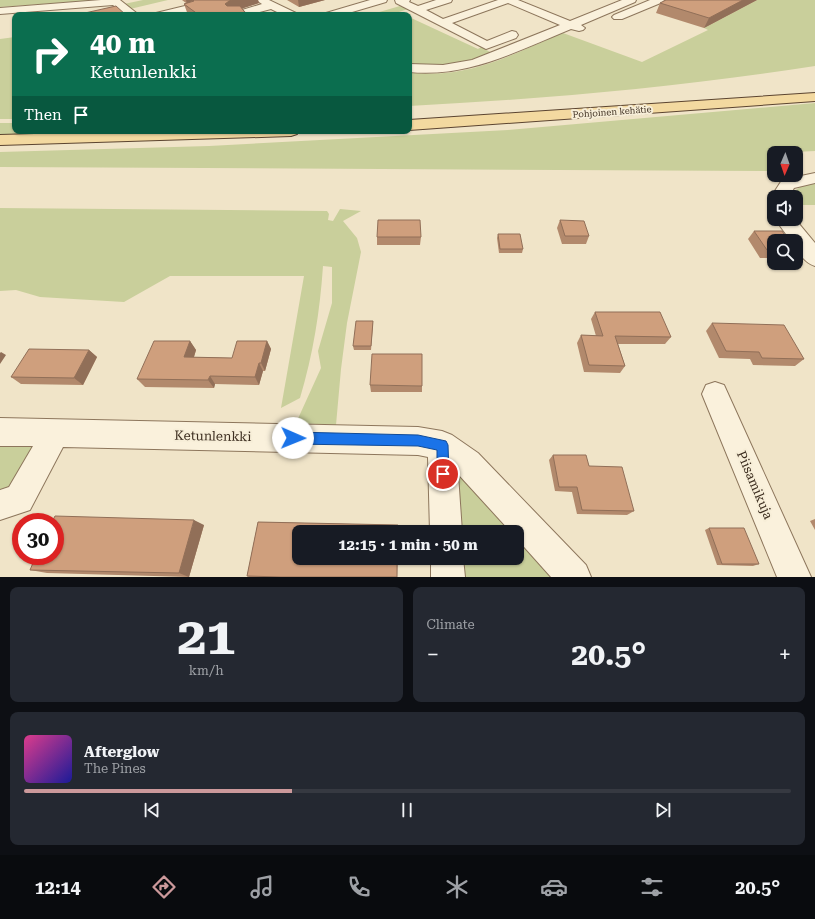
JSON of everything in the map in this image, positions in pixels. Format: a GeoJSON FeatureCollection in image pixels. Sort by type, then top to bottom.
{"type":"FeatureCollection","features":[{"type":"Feature","properties":{"kind":"main road","name":"Pohjoinen kehätie"},"geometry":{"type":"LineString","coordinates":[[412,125],[815,97]]}},
{"type":"Feature","properties":{"kind":"main road"},"geometry":{"type":"LineString","coordinates":[[0,140],[194,134]]}},
{"type":"Feature","properties":{"kind":"street"},"geometry":{"type":"LineString","coordinates":[[0,11],[130,0]]}},
{"type":"Feature","properties":{"kind":"street"},"geometry":{"type":"LineString","coordinates":[[172,12],[192,7],[205,0]]}},
{"type":"Feature","properties":{"kind":"street"},"geometry":{"type":"LineString","coordinates":[[261,0],[286,12]]}},
{"type":"Feature","properties":{"kind":"street"},"geometry":{"type":"LineString","coordinates":[[340,12],[382,0]]}},
{"type":"Feature","properties":{"kind":"street"},"geometry":{"type":"LineString","coordinates":[[405,0],[400,2],[504,53]]}},
{"type":"Feature","properties":{"kind":"street"},"geometry":{"type":"LineString","coordinates":[[416,10],[447,0]]}},
{"type":"Feature","properties":{"kind":"street"},"geometry":{"type":"LineString","coordinates":[[442,22],[508,0],[587,31]]}},
{"type":"Feature","properties":{"kind":"street"},"geometry":{"type":"LineString","coordinates":[[542,24],[603,0]]}},
{"type":"Feature","properties":{"kind":"street"},"geometry":{"type":"LineString","coordinates":[[606,0],[626,2]]}},
{"type":"Feature","properties":{"kind":"street"},"geometry":{"type":"LineString","coordinates":[[608,22],[659,0]]}},
{"type":"Feature","properties":{"kind":"street"},"geometry":{"type":"LineString","coordinates":[[116,2],[128,12]]}},
{"type":"Feature","properties":{"kind":"street"},"geometry":{"type":"LineString","coordinates":[[412,68],[430,70],[454,69],[504,53],[626,2]]}},
{"type":"Feature","properties":{"kind":"street"},"geometry":{"type":"LineString","coordinates":[[247,12],[272,5]]}},
{"type":"Feature","properties":{"kind":"street"},"geometry":{"type":"LineString","coordinates":[[486,45],[521,32]]}},
{"type":"Feature","properties":{"kind":"street"},"geometry":{"type":"LineString","coordinates":[[784,190],[788,184],[815,178]]}},
{"type":"Feature","properties":{"kind":"street"},"geometry":{"type":"LineString","coordinates":[[790,226],[815,258]]}},
{"type":"Feature","properties":{"kind":"street","name":"Piisamikuja"},"geometry":{"type":"LineString","coordinates":[[715,394],[794,577]]}},
{"type":"Feature","properties":{"kind":"street","name":"Ketunlenkki"},"geometry":{"type":"LineString","coordinates":[[0,432],[418,441],[442,445],[468,463],[574,577]]}},
{"type":"Feature","properties":{"kind":"street"},"geometry":{"type":"LineString","coordinates":[[0,505],[18,499],[56,433]]}},
{"type":"Feature","properties":{"kind":"street"},"geometry":{"type":"LineString","coordinates":[[442,445],[446,525]]}},
{"type":"Feature","properties":{"kind":"street"},"geometry":{"type":"LineString","coordinates":[[447,565],[448,577]]}},
{"type":"Feature","properties":{"kind":"green space"},"geometry":{"type":"Polygon","coordinates":[[[0,0],[100,0],[0,7],[0,0]]]}},
{"type":"Feature","properties":{"kind":"green space"},"geometry":{"type":"Polygon","coordinates":[[[143,0],[168,0],[130,9],[124,4],[143,0]]]}},
{"type":"Feature","properties":{"kind":"green space"},"geometry":{"type":"Polygon","coordinates":[[[757,0],[815,0],[815,66],[663,86],[562,96],[412,106],[412,72],[430,74],[470,69],[507,57],[563,33],[642,62],[708,30],[704,28],[757,0]]]}},
{"type":"Feature","properties":{"kind":"green space"},"geometry":{"type":"Polygon","coordinates":[[[400,6],[408,9],[399,12],[379,12],[400,6]]]}},
{"type":"Feature","properties":{"kind":"green space"},"geometry":{"type":"Polygon","coordinates":[[[412,18],[478,49],[481,47],[492,53],[471,60],[451,64],[431,66],[412,64],[412,18]]]}},
{"type":"Feature","properties":{"kind":"green space"},"geometry":{"type":"Polygon","coordinates":[[[12,37],[12,119],[0,119],[0,39],[12,37]]]}},
{"type":"Feature","properties":{"kind":"green space"},"geometry":{"type":"Polygon","coordinates":[[[815,103],[815,151],[803,152],[803,146],[767,146],[767,171],[0,167],[0,152],[209,146],[508,130],[815,103]]]}},
{"type":"Feature","properties":{"kind":"green space"},"geometry":{"type":"Polygon","coordinates":[[[0,123],[12,123],[12,134],[38,134],[0,135],[0,123]]]}},
{"type":"Feature","properties":{"kind":"green space"},"geometry":{"type":"Polygon","coordinates":[[[815,183],[815,205],[803,205],[803,190],[796,190],[804,185],[815,183]]]}},
{"type":"Feature","properties":{"kind":"green space"},"geometry":{"type":"Polygon","coordinates":[[[0,208],[327,211],[329,214],[328,220],[333,221],[340,209],[361,211],[343,221],[357,238],[361,252],[347,323],[336,425],[296,423],[321,368],[318,351],[332,303],[332,267],[323,266],[315,333],[309,366],[300,398],[281,408],[304,276],[170,276],[124,302],[40,297],[16,290],[0,291],[0,208]]]}},
{"type":"Feature","properties":{"kind":"green space"},"geometry":{"type":"Polygon","coordinates":[[[0,442],[30,443],[35,447],[11,486],[0,493],[0,442]]]}},
{"type":"Feature","properties":{"kind":"green space"},"geometry":{"type":"Polygon","coordinates":[[[457,469],[510,525],[454,525],[457,469]]]}},
{"type":"Feature","properties":{"kind":"green space"},"geometry":{"type":"Polygon","coordinates":[[[524,539],[560,577],[459,577],[457,565],[524,565],[524,539]]]}},
{"type":"Feature","properties":{"kind":"building"},"geometry":{"type":"Polygon","coordinates":[[[193,0],[232,0],[225,4],[227,6],[240,6],[245,12],[195,12],[184,4],[194,1],[193,0]]]}},
{"type":"Feature","properties":{"kind":"building"},"geometry":{"type":"Polygon","coordinates":[[[666,0],[743,0],[709,18],[660,3],[666,0]]]}},
{"type":"Feature","properties":{"kind":"building"},"geometry":{"type":"Polygon","coordinates":[[[116,6],[123,12],[89,12],[116,6]]]}},
{"type":"Feature","properties":{"kind":"building"},"geometry":{"type":"Polygon","coordinates":[[[378,220],[420,220],[421,237],[377,237],[378,220]]]}},
{"type":"Feature","properties":{"kind":"building"},"geometry":{"type":"Polygon","coordinates":[[[560,220],[584,221],[589,236],[565,236],[560,220]]]}},
{"type":"Feature","properties":{"kind":"building"},"geometry":{"type":"Polygon","coordinates":[[[754,231],[782,231],[784,234],[767,234],[767,250],[754,231]]]}},
{"type":"Feature","properties":{"kind":"building"},"geometry":{"type":"Polygon","coordinates":[[[498,234],[520,234],[523,249],[500,249],[498,234]]]}},
{"type":"Feature","properties":{"kind":"building"},"geometry":{"type":"Polygon","coordinates":[[[595,312],[660,312],[671,337],[615,336],[625,366],[589,365],[581,335],[603,336],[595,312]]]}},
{"type":"Feature","properties":{"kind":"building"},"geometry":{"type":"Polygon","coordinates":[[[356,321],[373,321],[371,346],[353,346],[356,321]]]}},
{"type":"Feature","properties":{"kind":"building"},"geometry":{"type":"Polygon","coordinates":[[[712,323],[784,325],[804,359],[762,358],[759,352],[726,351],[712,323]]]}},
{"type":"Feature","properties":{"kind":"building"},"geometry":{"type":"Polygon","coordinates":[[[154,341],[190,341],[184,357],[232,358],[237,341],[267,341],[261,363],[259,363],[255,377],[210,376],[208,380],[137,379],[154,341]]]}},
{"type":"Feature","properties":{"kind":"building"},"geometry":{"type":"Polygon","coordinates":[[[29,349],[89,350],[74,378],[11,377],[29,349]]]}},
{"type":"Feature","properties":{"kind":"building"},"geometry":{"type":"Polygon","coordinates":[[[372,354],[422,354],[422,386],[370,385],[372,354]]]}},
{"type":"Feature","properties":{"kind":"building"},"geometry":{"type":"Polygon","coordinates":[[[553,455],[586,455],[589,466],[622,467],[634,511],[582,510],[577,487],[559,487],[553,455]]]}},
{"type":"Feature","properties":{"kind":"building"},"geometry":{"type":"Polygon","coordinates":[[[64,516],[194,520],[179,573],[30,570],[32,565],[64,565],[64,516]]]}},
{"type":"Feature","properties":{"kind":"building"},"geometry":{"type":"Polygon","coordinates":[[[258,522],[398,525],[292,525],[292,565],[397,565],[397,577],[247,576],[258,522]]]}},
{"type":"Feature","properties":{"kind":"building"},"geometry":{"type":"Polygon","coordinates":[[[709,528],[744,528],[759,564],[722,564],[709,528]]]}},
{"type":"Feature","properties":{"kind":"route"},"geometry":{"type":"LineString","coordinates":[[293,438],[418,441],[442,445],[443,474]]}}]}
